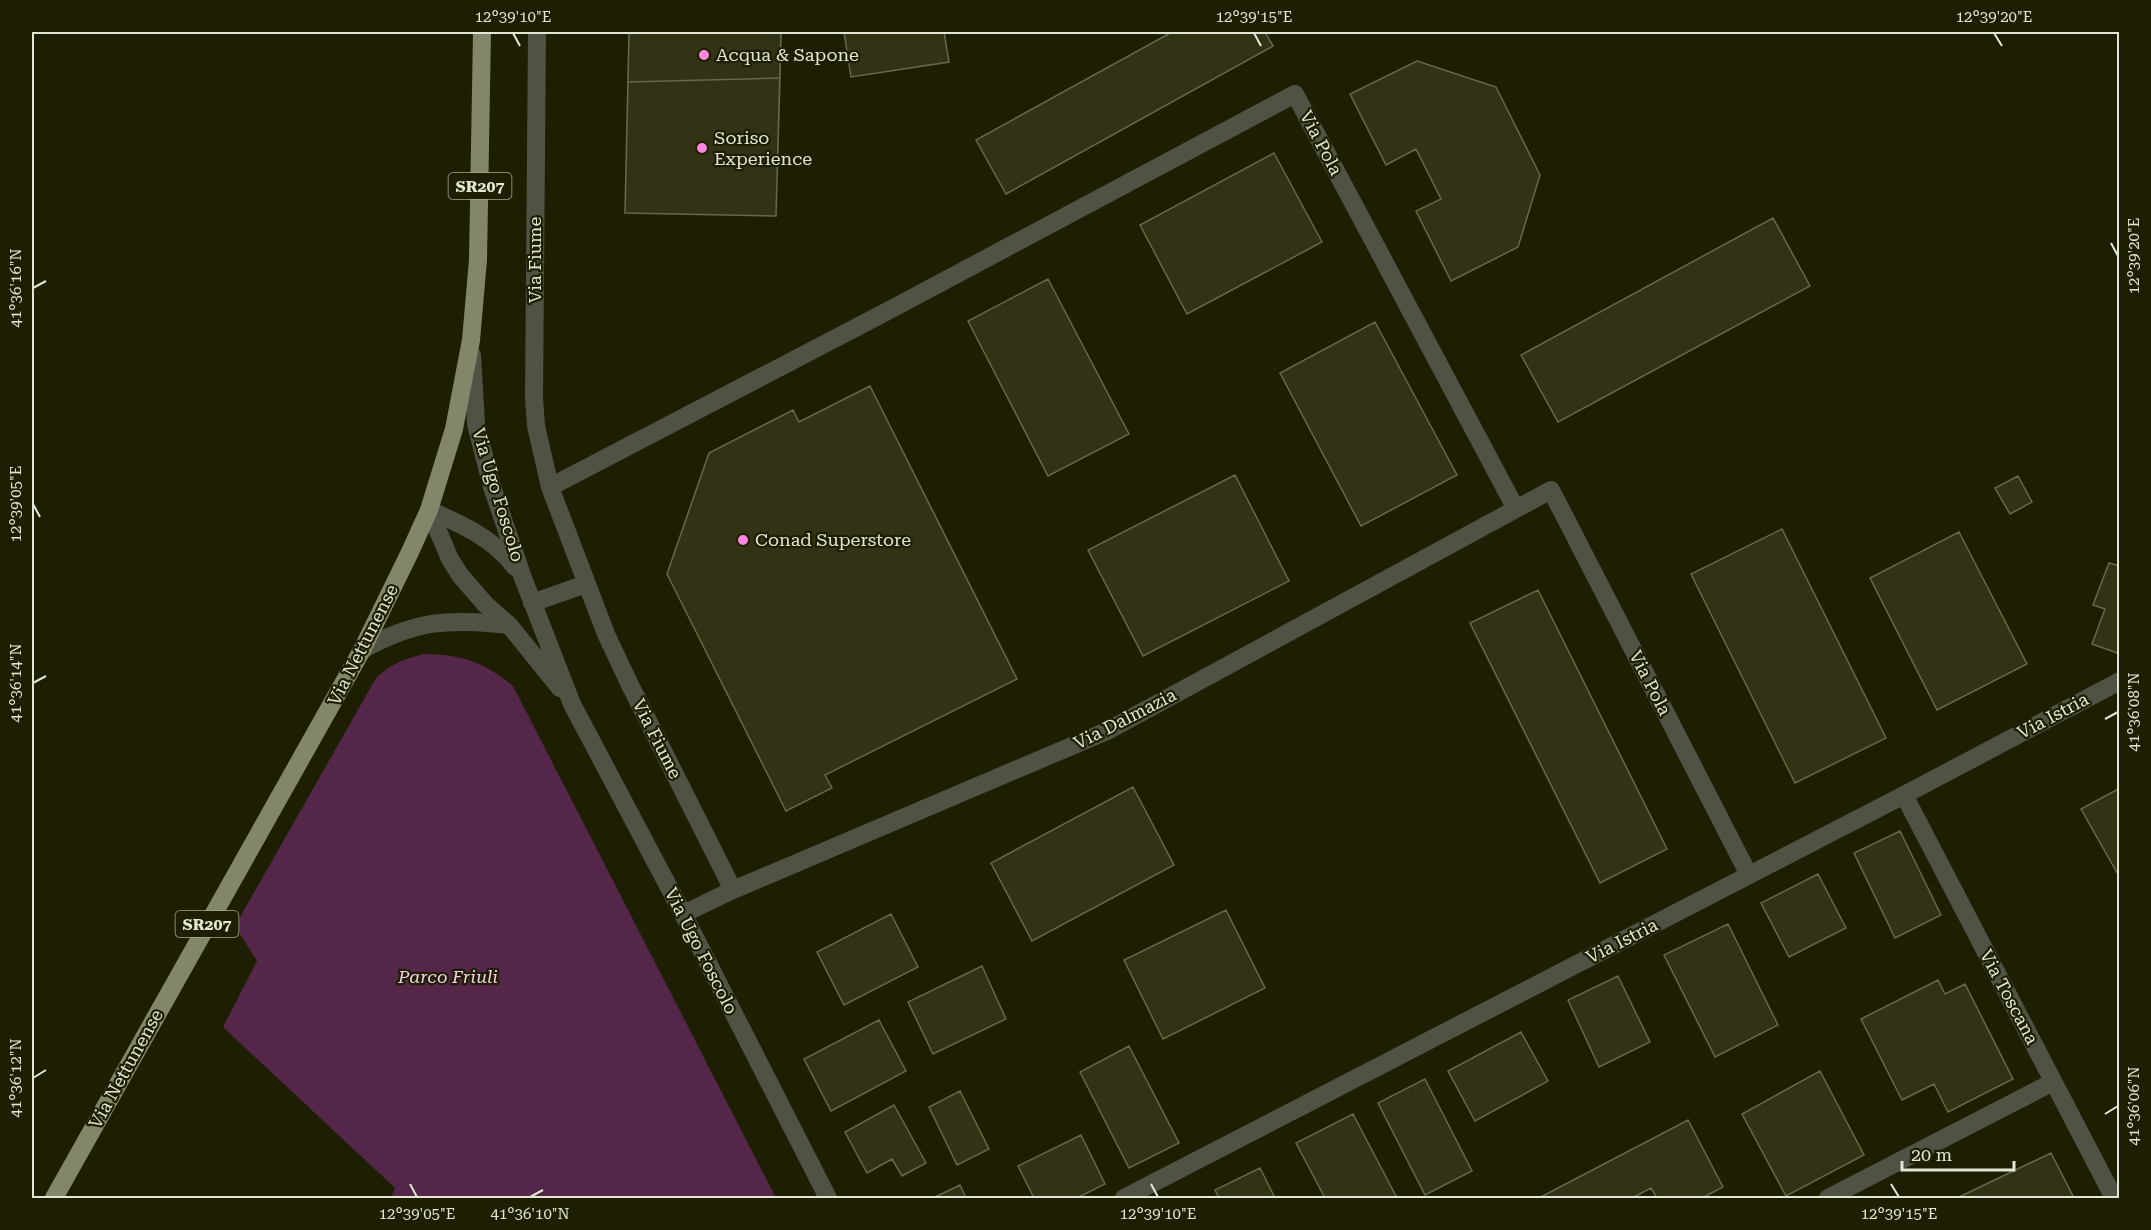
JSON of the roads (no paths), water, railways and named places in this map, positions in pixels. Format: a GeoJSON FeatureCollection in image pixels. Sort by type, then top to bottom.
{"type":"FeatureCollection","features":[{"type":"Feature","properties":{"kind":"main road","name":"Via Nettunense"},"geometry":{"type":"LineString","coordinates":[[54,1198],[362,650],[429,510],[454,429],[471,340],[478,260],[482,32]]}},
{"type":"Feature","properties":{"kind":"street","name":"Via Fiume"},"geometry":{"type":"LineString","coordinates":[[537,32],[534,398],[536,426],[550,487],[586,584],[630,685],[733,890]]}},
{"type":"Feature","properties":{"kind":"street","name":"Via Pola"},"geometry":{"type":"LineString","coordinates":[[550,487],[882,314],[1295,93],[1516,509]]}},
{"type":"Feature","properties":{"kind":"street","name":"Via Ugo Foscolo"},"geometry":{"type":"LineString","coordinates":[[471,340],[476,424],[492,488],[532,603],[572,704],[683,914],[828,1198]]}},
{"type":"Feature","properties":{"kind":"street","name":"Via Pola"},"geometry":{"type":"LineString","coordinates":[[1551,490],[1749,875]]}},
{"type":"Feature","properties":{"kind":"street","name":"Via Dalmazia"},"geometry":{"type":"LineString","coordinates":[[683,914],[733,890],[1107,731],[1551,490]]}},
{"type":"Feature","properties":{"kind":"street","name":"Via Ugo Foscolo"},"geometry":{"type":"LineString","coordinates":[[429,510],[464,525],[497,547],[523,578]]}},
{"type":"Feature","properties":{"kind":"street","name":"Via Ugo Foscolo"},"geometry":{"type":"LineString","coordinates":[[429,510],[450,559],[460,575],[484,604],[509,626],[572,704]]}},
{"type":"Feature","properties":{"kind":"street"},"geometry":{"type":"LineString","coordinates":[[532,603],[586,584]]}},
{"type":"Feature","properties":{"kind":"street"},"geometry":{"type":"LineString","coordinates":[[362,650],[400,631],[423,624],[464,621],[509,626]]}},
{"type":"Feature","properties":{"kind":"street","name":"Via Istria"},"geometry":{"type":"LineString","coordinates":[[1124,1198],[2120,681]]}},
{"type":"Feature","properties":{"kind":"street","name":"Via Toscana"},"geometry":{"type":"LineString","coordinates":[[1904,795],[2114,1198]]}},
{"type":"Feature","properties":{"kind":"street"},"geometry":{"type":"LineString","coordinates":[[1828,1198],[2053,1082]]}},
{"type":"Feature","properties":{"kind":"place","name":"Acqua & Sapone"},"geometry":{"type":"Point","coordinates":[704,55]}},
{"type":"Feature","properties":{"kind":"place","name":"Soriso Experience"},"geometry":{"type":"Point","coordinates":[702,148]}},
{"type":"Feature","properties":{"kind":"place","name":"Conad Superstore"},"geometry":{"type":"Point","coordinates":[743,540]}},
{"type":"Feature","properties":{"kind":"park label","name":"Parco Friuli"},"geometry":{"type":"Point","coordinates":[448,977]}}]}
